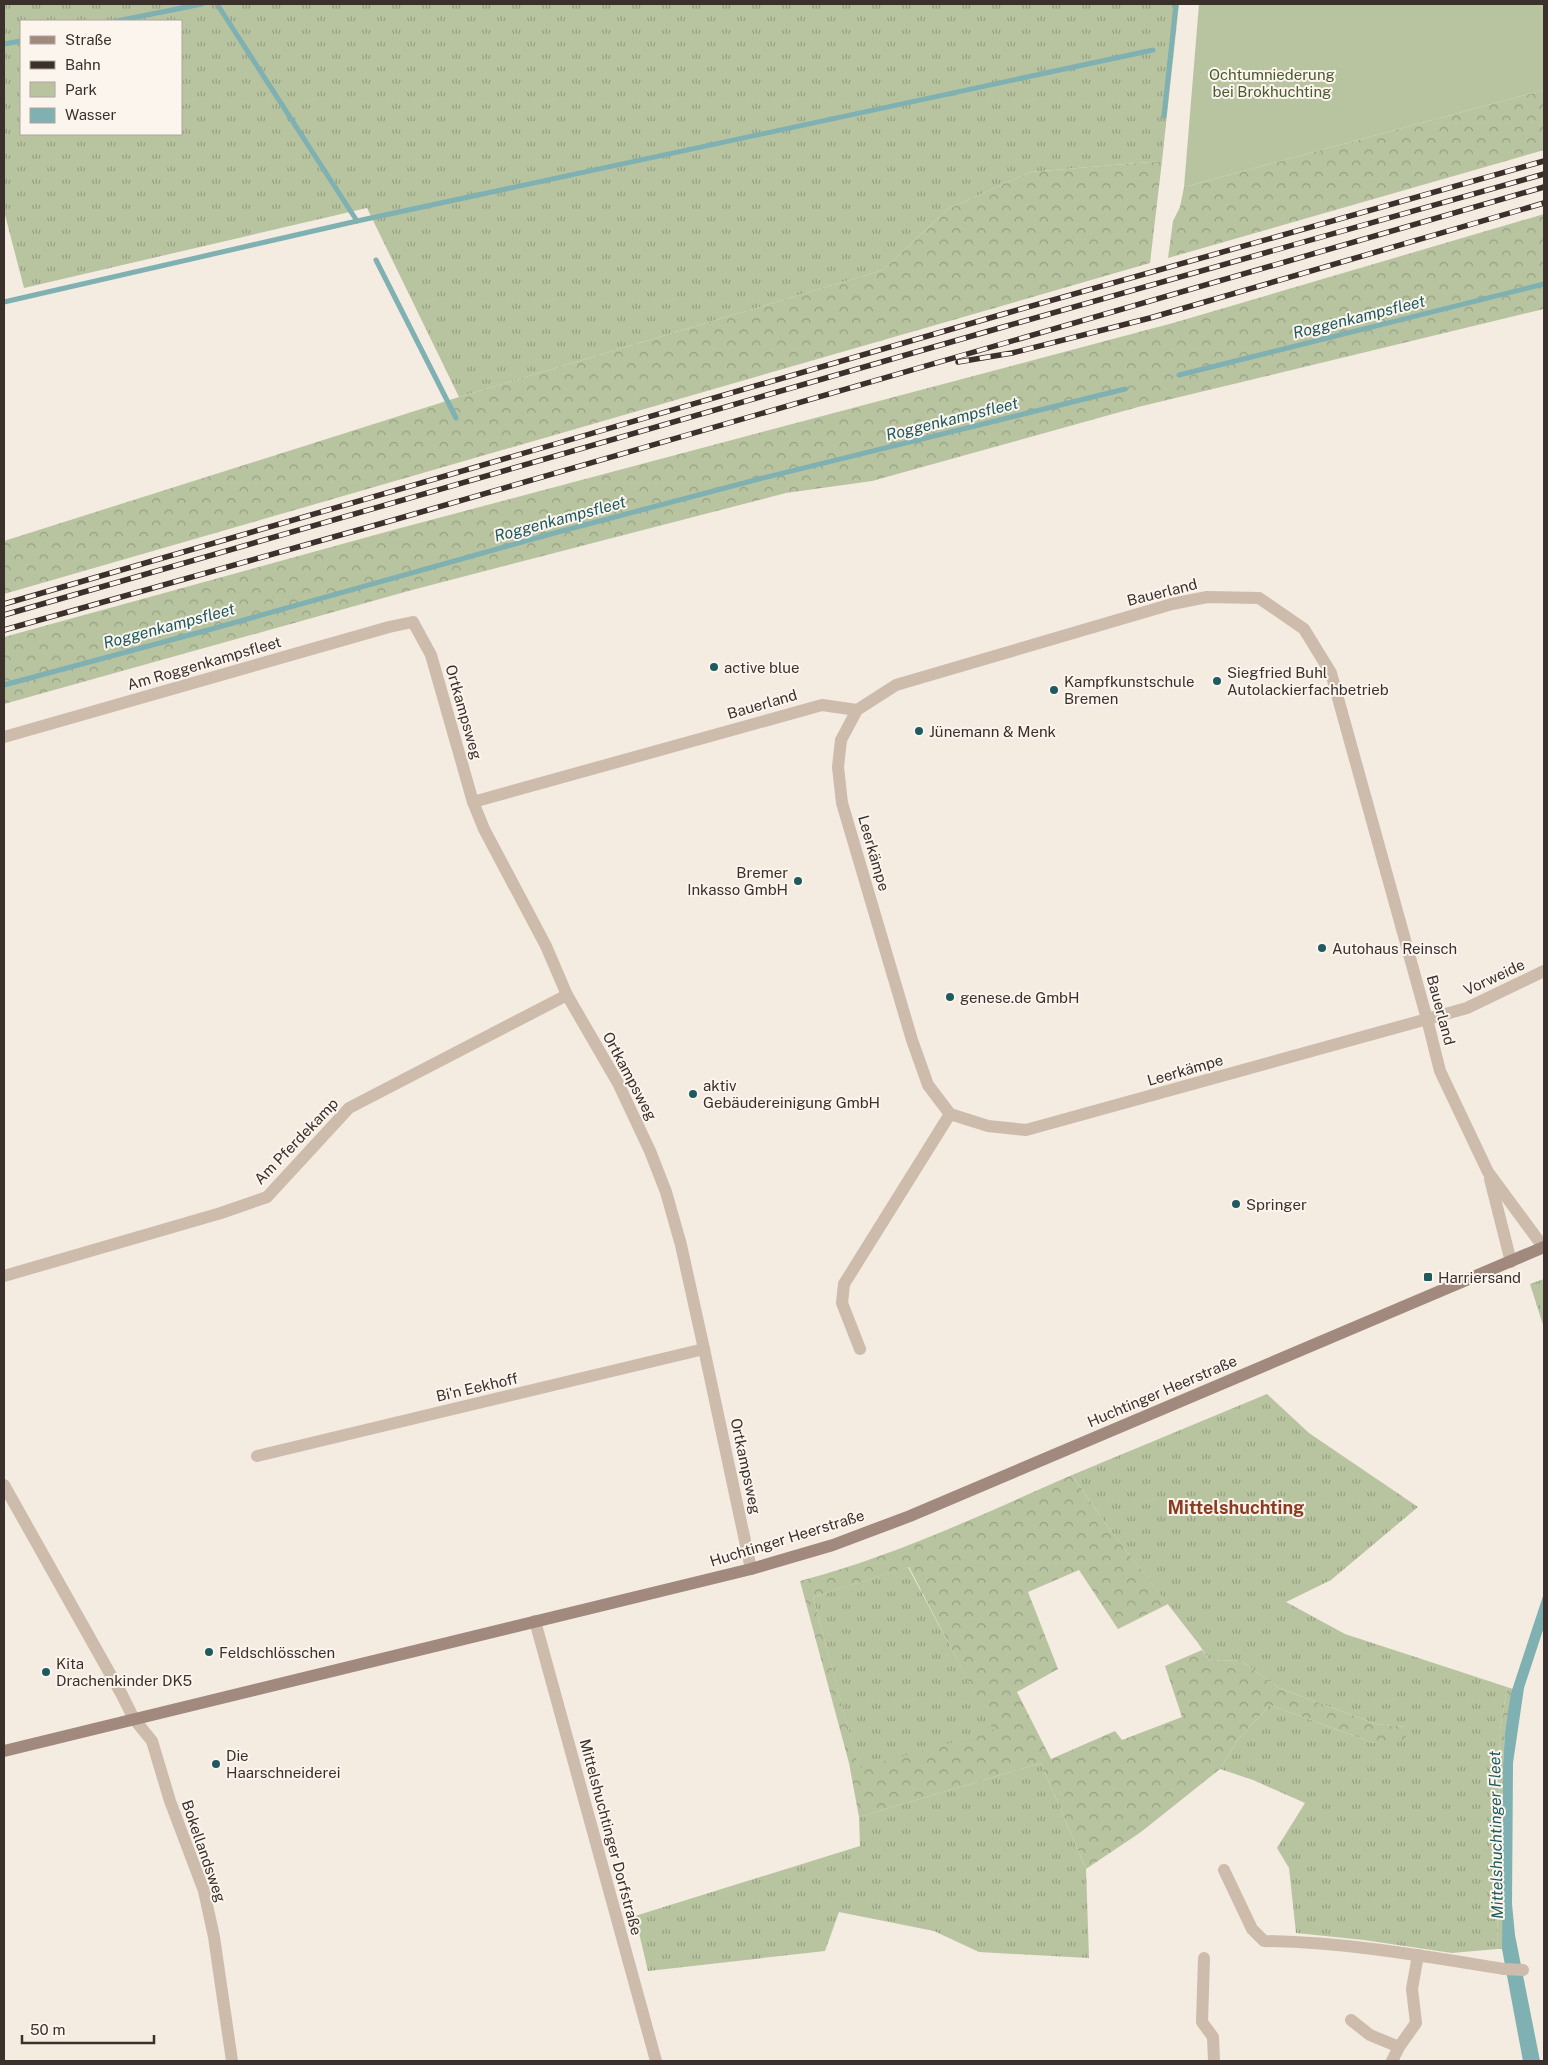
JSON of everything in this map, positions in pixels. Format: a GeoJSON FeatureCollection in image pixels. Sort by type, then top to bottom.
{"type":"FeatureCollection","features":[{"type":"Feature","properties":{"kind":"main road","name":"Huchtinger Heerstraße"},"geometry":{"type":"LineString","coordinates":[[4,1751],[752,1569],[833,1544],[910,1516],[1544,1248]]}},
{"type":"Feature","properties":{"kind":"street","name":"Bauerland"},"geometry":{"type":"LineString","coordinates":[[473,802],[822,705],[856,710],[896,685],[1172,604],[1207,597],[1259,598],[1304,629],[1331,673],[1440,1071],[1488,1172],[1544,1248]]}},
{"type":"Feature","properties":{"kind":"street","name":"Am Roggenkampsfleet"},"geometry":{"type":"LineString","coordinates":[[4,737],[389,627],[413,622]]}},
{"type":"Feature","properties":{"kind":"street","name":"Ortkampsweg"},"geometry":{"type":"LineString","coordinates":[[413,622],[432,655],[473,802],[484,829],[546,946],[567,996],[618,1083],[650,1151],[671,1210],[704,1349],[752,1569]]}},
{"type":"Feature","properties":{"kind":"street","name":"Leerkämpe"},"geometry":{"type":"LineString","coordinates":[[856,710],[841,740],[838,768],[842,802],[912,1040],[928,1086],[950,1114],[988,1126],[1026,1130],[1427,1019]]}},
{"type":"Feature","properties":{"kind":"street","name":"Vorweide"},"geometry":{"type":"LineString","coordinates":[[1427,1019],[1467,1008],[1544,972]]}},
{"type":"Feature","properties":{"kind":"street","name":"Am Pferdekamp"},"geometry":{"type":"LineString","coordinates":[[4,1276],[267,1197],[349,1108],[567,996]]}},
{"type":"Feature","properties":{"kind":"street"},"geometry":{"type":"LineString","coordinates":[[860,1349],[842,1303],[844,1284],[950,1114]]}},
{"type":"Feature","properties":{"kind":"street","name":"Bauerland"},"geometry":{"type":"LineString","coordinates":[[1488,1172],[1510,1262]]}},
{"type":"Feature","properties":{"kind":"street","name":"Bi'n Eekhoff"},"geometry":{"type":"LineString","coordinates":[[258,1456],[704,1349]]}},
{"type":"Feature","properties":{"kind":"street","name":"Bokellandsweg"},"geometry":{"type":"LineString","coordinates":[[4,1485],[134,1719],[152,1741],[170,1801],[204,1891],[214,1937],[232,2061]]}},
{"type":"Feature","properties":{"kind":"street","name":"Mittelshuchtinger Dorfstraße"},"geometry":{"type":"LineString","coordinates":[[536,1621],[656,2061]]}},
{"type":"Feature","properties":{"kind":"street"},"geometry":{"type":"LineString","coordinates":[[1224,1870],[1252,1929],[1264,1941],[1306,1942],[1523,1970]]}},
{"type":"Feature","properties":{"kind":"street"},"geometry":{"type":"LineString","coordinates":[[1392,2061],[1398,2048],[1416,2023],[1412,1989],[1418,1955]]}},
{"type":"Feature","properties":{"kind":"street"},"geometry":{"type":"LineString","coordinates":[[1204,1958],[1202,2022],[1213,2037],[1214,2061]]}},
{"type":"Feature","properties":{"kind":"street"},"geometry":{"type":"LineString","coordinates":[[1351,2020],[1370,2035],[1398,2048]]}},
{"type":"Feature","properties":{"kind":"green space"},"geometry":{"type":"Polygon","coordinates":[[[4,4],[1179,4],[1162,161],[1030,172],[948,209],[883,270],[459,397],[367,208],[24,288],[4,211],[4,4]]]}},
{"type":"Feature","properties":{"kind":"green space","name":"Ochtumniederung bei Brokhuchting"},"geometry":{"type":"Polygon","coordinates":[[[1199,4],[1544,4],[1544,90],[1184,187],[1199,4]]]}},
{"type":"Feature","properties":{"kind":"green space"},"geometry":{"type":"Polygon","coordinates":[[[1544,90],[1544,150],[1168,258],[1173,221],[1180,207],[1184,187],[1544,90]]]}},
{"type":"Feature","properties":{"kind":"green space"},"geometry":{"type":"Polygon","coordinates":[[[1162,161],[1150,263],[4,594],[4,541],[459,397],[883,270],[948,209],[1030,172],[1162,161]]]}},
{"type":"Feature","properties":{"kind":"green space"},"geometry":{"type":"Polygon","coordinates":[[[1544,214],[1544,309],[1138,407],[872,481],[786,493],[412,590],[4,704],[4,637],[393,530],[1173,323],[1544,214]]]}},
{"type":"Feature","properties":{"kind":"green space"},"geometry":{"type":"Polygon","coordinates":[[[1544,1279],[1544,1328],[1530,1284],[1544,1279]]]}},
{"type":"Feature","properties":{"kind":"green space"},"geometry":{"type":"Polygon","coordinates":[[[1267,1394],[1309,1433],[1418,1507],[1331,1580],[1286,1602],[1345,1634],[1507,1687],[1500,1731],[1497,1949],[1452,1953],[1364,1940],[1296,1933],[1289,1868],[1277,1848],[1305,1803],[1253,1780],[1220,1769],[1239,1738],[1270,1705],[1374,1743],[1406,1727],[1376,1724],[1279,1688],[1240,1660],[1210,1661],[1110,1530],[1072,1475],[1267,1394]]]}},
{"type":"Feature","properties":{"kind":"green space"},"geometry":{"type":"Polygon","coordinates":[[[1072,1475],[1110,1530],[1168,1604],[1118,1629],[1079,1570],[1028,1592],[1058,1669],[1017,1692],[1051,1759],[1115,1731],[1122,1740],[1182,1717],[1165,1666],[1202,1650],[1210,1661],[1240,1660],[1279,1688],[1376,1724],[1406,1727],[1406,1741],[1374,1743],[1270,1705],[1239,1738],[1220,1769],[1141,1832],[1086,1869],[1041,1763],[859,1817],[849,1763],[800,1581],[904,1547],[1072,1475]],[[909,1567],[813,1597],[859,1768],[994,1731],[909,1567]]]}},
{"type":"Feature","properties":{"kind":"green space"},"geometry":{"type":"Polygon","coordinates":[[[908,1567],[995,1731],[859,1769],[813,1597],[908,1567]]]}},
{"type":"Feature","properties":{"kind":"green space"},"geometry":{"type":"Polygon","coordinates":[[[1507,1687],[1513,1689],[1505,1732],[1503,1766],[1502,1949],[1497,1949],[1500,1731],[1507,1687]]]}},
{"type":"Feature","properties":{"kind":"green space"},"geometry":{"type":"Polygon","coordinates":[[[1041,1763],[1086,1869],[1089,1958],[979,1952],[934,1931],[839,1912],[825,1951],[648,1971],[635,1916],[860,1846],[859,1817],[1041,1763]]]}},
{"type":"Feature","properties":{"kind":"water"},"geometry":{"type":"Polygon","coordinates":[[[1544,1593],[1544,1627],[1524,1688],[1513,1763],[1512,1904],[1515,1935],[1540,2061],[1523,2061],[1502,1949],[1503,1766],[1505,1732],[1511,1693],[1544,1593]]]}},
{"type":"Feature","properties":{"kind":"waterway"},"geometry":{"type":"LineString","coordinates":[[122,20],[202,4]]}},
{"type":"Feature","properties":{"kind":"waterway"},"geometry":{"type":"LineString","coordinates":[[217,4],[357,221]]}},
{"type":"Feature","properties":{"kind":"waterway"},"geometry":{"type":"LineString","coordinates":[[1164,116],[1176,4]]}},
{"type":"Feature","properties":{"kind":"waterway"},"geometry":{"type":"LineString","coordinates":[[4,44],[20,41]]}},
{"type":"Feature","properties":{"kind":"waterway"},"geometry":{"type":"LineString","coordinates":[[4,302],[357,221],[1153,50]]}},
{"type":"Feature","properties":{"kind":"waterway"},"geometry":{"type":"LineString","coordinates":[[376,260],[456,418]]}},
{"type":"Feature","properties":{"kind":"waterway","name":"Roggenkampsfleet"},"geometry":{"type":"LineString","coordinates":[[1179,375],[1544,284]]}},
{"type":"Feature","properties":{"kind":"waterway","name":"Roggenkampsfleet"},"geometry":{"type":"LineString","coordinates":[[4,685],[558,532],[759,479],[1125,389]]}},
{"type":"Feature","properties":{"kind":"railway"},"geometry":{"type":"LineString","coordinates":[[4,604],[1000,315],[1544,161]]}},
{"type":"Feature","properties":{"kind":"railway"},"geometry":{"type":"LineString","coordinates":[[4,615],[1003,327],[1544,174]]}},
{"type":"Feature","properties":{"kind":"railway"},"geometry":{"type":"LineString","coordinates":[[4,630],[390,521],[1544,187]]}},
{"type":"Feature","properties":{"kind":"railway"},"geometry":{"type":"LineString","coordinates":[[958,362],[1012,353],[1150,318],[1544,203]]}},
{"type":"Feature","properties":{"kind":"place","name":"active blue"},"geometry":{"type":"Point","coordinates":[714,667]}},
{"type":"Feature","properties":{"kind":"place","name":"Siegfried Buhl Autolackierfachbetrieb"},"geometry":{"type":"Point","coordinates":[1217,681]}},
{"type":"Feature","properties":{"kind":"place","name":"Kampfkunstschule Bremen"},"geometry":{"type":"Point","coordinates":[1054,690]}},
{"type":"Feature","properties":{"kind":"place","name":"Jünemann & Menk"},"geometry":{"type":"Point","coordinates":[919,731]}},
{"type":"Feature","properties":{"kind":"place","name":"Bremer Inkasso GmbH"},"geometry":{"type":"Point","coordinates":[798,881]}},
{"type":"Feature","properties":{"kind":"place","name":"Autohaus Reinsch"},"geometry":{"type":"Point","coordinates":[1322,948]}},
{"type":"Feature","properties":{"kind":"place","name":"genese.de GmbH"},"geometry":{"type":"Point","coordinates":[950,997]}},
{"type":"Feature","properties":{"kind":"place","name":"aktiv Gebäudereinigung GmbH"},"geometry":{"type":"Point","coordinates":[693,1094]}},
{"type":"Feature","properties":{"kind":"place","name":"Springer"},"geometry":{"type":"Point","coordinates":[1236,1204]}},
{"type":"Feature","properties":{"kind":"place","name":"Harriersand"},"geometry":{"type":"Point","coordinates":[1428,1277]}},
{"type":"Feature","properties":{"kind":"place","name":"Feldschlösschen"},"geometry":{"type":"Point","coordinates":[209,1652]}},
{"type":"Feature","properties":{"kind":"place","name":"Kita Drachenkinder DK5"},"geometry":{"type":"Point","coordinates":[46,1672]}},
{"type":"Feature","properties":{"kind":"place","name":"Die Haarschneiderei"},"geometry":{"type":"Point","coordinates":[216,1764]}},
{"type":"Feature","properties":{"kind":"district","name":"Mittelshuchting"},"geometry":{"type":"Point","coordinates":[1236,1507]}},
{"type":"Feature","properties":{"kind":"water label","name":"Mittelshuchtinger Fleet"},"geometry":{"type":"Point","coordinates":[1496,1835]}}]}
